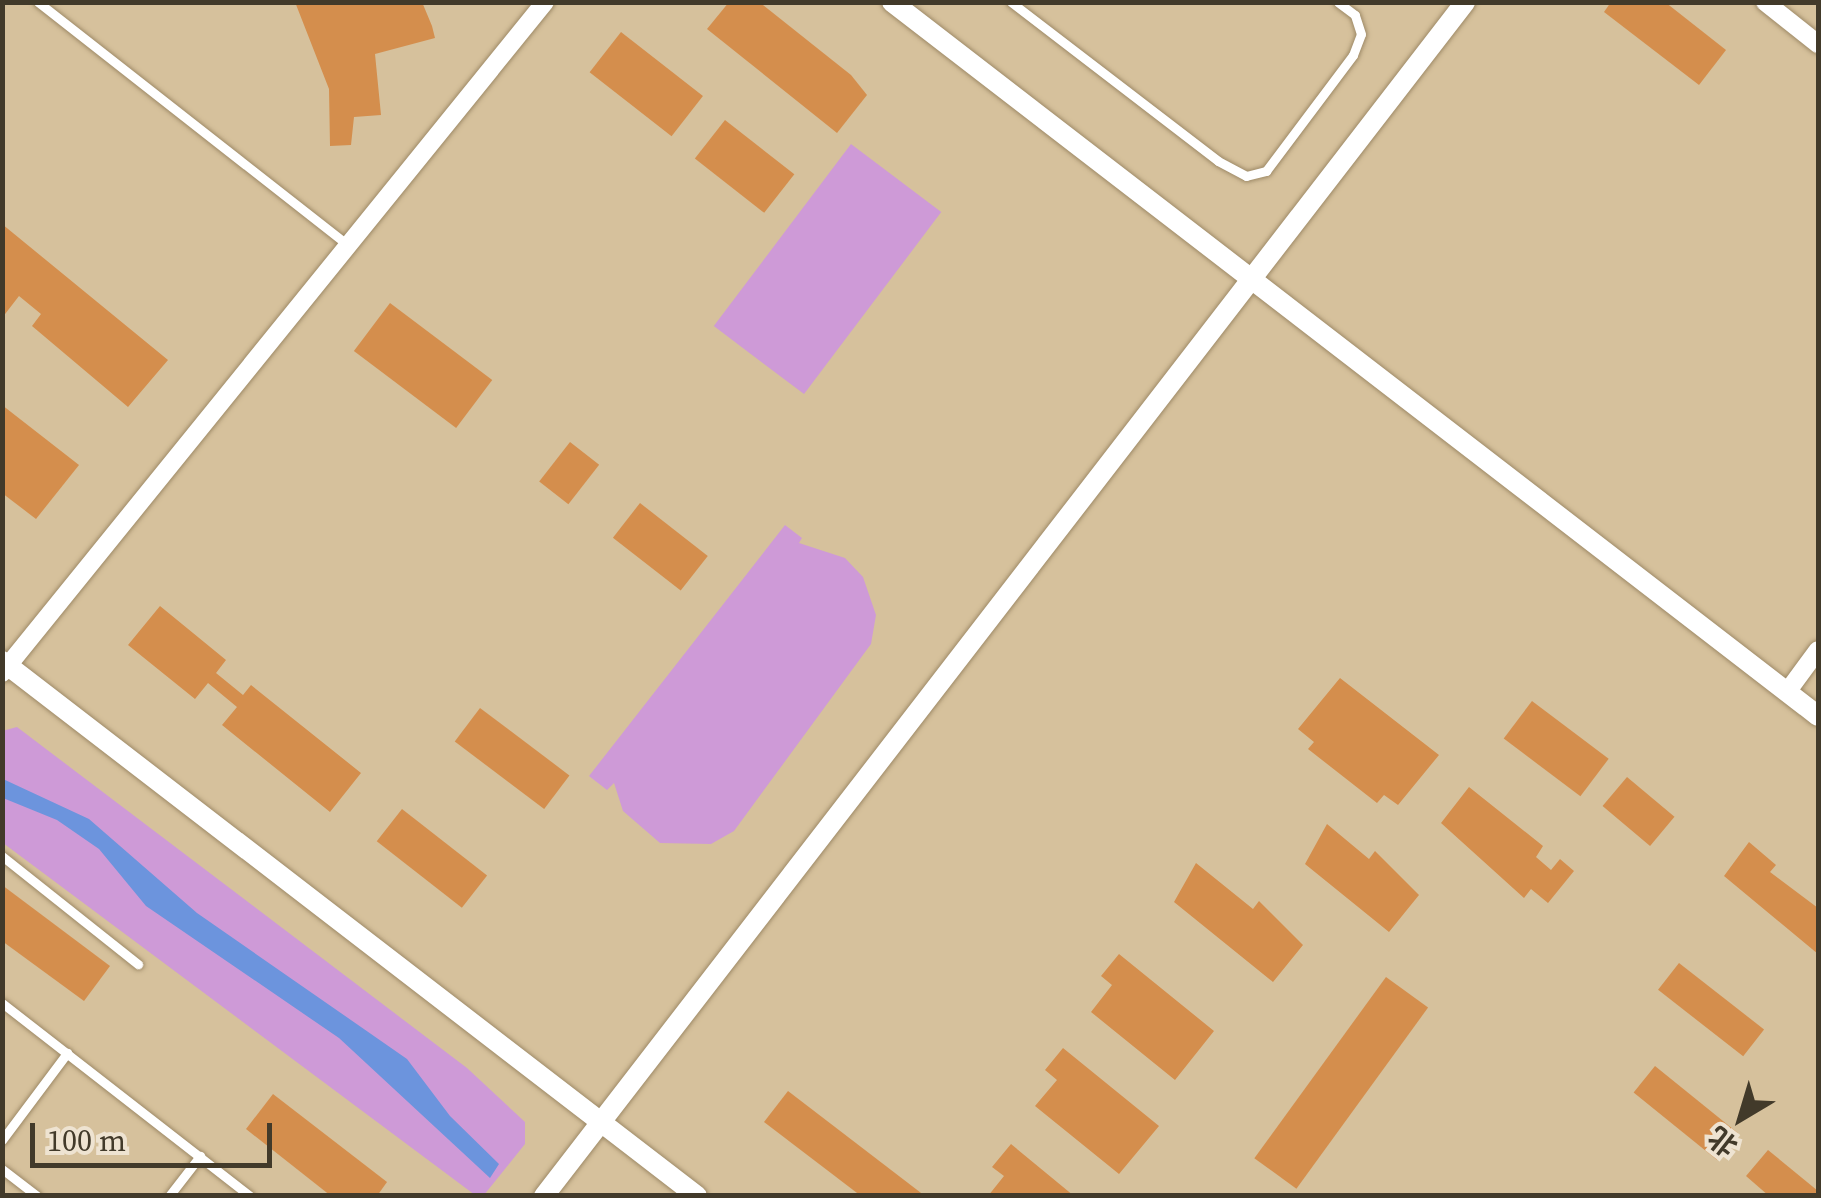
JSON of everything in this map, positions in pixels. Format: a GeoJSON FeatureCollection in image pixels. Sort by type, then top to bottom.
{"type":"FeatureCollection","features":[{"type":"Feature","properties":{"kind":"street"},"geometry":{"type":"LineString","coordinates":[[546,2],[5,666],[697,1196]]}},
{"type":"Feature","properties":{"kind":"street"},"geometry":{"type":"LineString","coordinates":[[892,2],[1251,274],[1818,716]]}},
{"type":"Feature","properties":{"kind":"street"},"geometry":{"type":"LineString","coordinates":[[544,1196],[1251,274],[1465,2]]}},
{"type":"Feature","properties":{"kind":"street"},"geometry":{"type":"LineString","coordinates":[[1764,2],[1818,44]]}},
{"type":"Feature","properties":{"kind":"street"},"geometry":{"type":"LineString","coordinates":[[1787,692],[1818,650]]}},
{"type":"Feature","properties":{"kind":"lane"},"geometry":{"type":"LineString","coordinates":[[38,2],[349,246]]}},
{"type":"Feature","properties":{"kind":"lane"},"geometry":{"type":"LineString","coordinates":[[1011,2],[1246,176],[1266,171],[1353,55],[1361,34],[1355,16],[1338,2]]}},
{"type":"Feature","properties":{"kind":"lane"},"geometry":{"type":"LineString","coordinates":[[2,856],[138,964]]}},
{"type":"Feature","properties":{"kind":"lane"},"geometry":{"type":"LineString","coordinates":[[2,1003],[250,1196]]}},
{"type":"Feature","properties":{"kind":"lane"},"geometry":{"type":"LineString","coordinates":[[2,1140],[67,1053]]}},
{"type":"Feature","properties":{"kind":"lane"},"geometry":{"type":"LineString","coordinates":[[169,1196],[200,1156]]}},
{"type":"Feature","properties":{"kind":"lane"},"geometry":{"type":"LineString","coordinates":[[2,1169],[36,1196]]}},
{"type":"Feature","properties":{"kind":"shaded area"},"geometry":{"type":"Polygon","coordinates":[[[851,144],[941,212],[804,394],[714,326],[851,144]]]}},
{"type":"Feature","properties":{"kind":"shaded area"},"geometry":{"type":"Polygon","coordinates":[[[785,525],[802,538],[799,543],[845,558],[863,577],[876,615],[871,644],[734,831],[711,844],[660,843],[623,811],[614,783],[607,790],[589,776],[785,525]]]}},
{"type":"Feature","properties":{"kind":"shaded area"},"geometry":{"type":"Polygon","coordinates":[[[17,727],[467,1068],[525,1122],[525,1144],[484,1195],[475,1195],[3,843],[2,731],[17,727]]]}},
{"type":"Feature","properties":{"kind":"water"},"geometry":{"type":"Polygon","coordinates":[[[3,779],[89,819],[197,913],[407,1059],[450,1116],[499,1164],[490,1178],[339,1038],[146,906],[99,849],[57,820],[3,798],[3,779]]]}},
{"type":"Feature","properties":{"kind":"building"},"geometry":{"type":"Polygon","coordinates":[[[295,2],[422,2],[432,26],[435,38],[375,54],[381,115],[354,117],[351,145],[330,146],[329,89],[295,2]]]}},
{"type":"Feature","properties":{"kind":"building"},"geometry":{"type":"Polygon","coordinates":[[[729,2],[763,5],[851,75],[867,95],[837,133],[707,29],[729,2]]]}},
{"type":"Feature","properties":{"kind":"building"},"geometry":{"type":"Polygon","coordinates":[[[1611,2],[1665,2],[1726,50],[1699,85],[1604,12],[1611,2]]]}},
{"type":"Feature","properties":{"kind":"building"},"geometry":{"type":"Polygon","coordinates":[[[621,32],[703,96],[672,136],[590,72],[621,32]]]}},
{"type":"Feature","properties":{"kind":"building"},"geometry":{"type":"Polygon","coordinates":[[[725,120],[794,174],[764,213],[695,159],[725,120]]]}},
{"type":"Feature","properties":{"kind":"building"},"geometry":{"type":"Polygon","coordinates":[[[2,224],[168,360],[128,407],[32,326],[41,314],[19,296],[2,318],[2,224]]]}},
{"type":"Feature","properties":{"kind":"building"},"geometry":{"type":"Polygon","coordinates":[[[390,303],[492,380],[456,428],[354,351],[390,303]]]}},
{"type":"Feature","properties":{"kind":"building"},"geometry":{"type":"Polygon","coordinates":[[[2,405],[79,465],[36,519],[2,493],[2,405]]]}},
{"type":"Feature","properties":{"kind":"building"},"geometry":{"type":"Polygon","coordinates":[[[570,442],[599,465],[568,504],[539,481],[570,442]]]}},
{"type":"Feature","properties":{"kind":"building"},"geometry":{"type":"Polygon","coordinates":[[[640,503],[708,556],[681,591],[613,538],[640,503]]]}},
{"type":"Feature","properties":{"kind":"building"},"geometry":{"type":"Polygon","coordinates":[[[160,606],[226,660],[216,673],[243,695],[251,685],[361,773],[330,812],[222,725],[237,707],[208,683],[195,699],[128,645],[160,606]]]}},
{"type":"Feature","properties":{"kind":"building"},"geometry":{"type":"Polygon","coordinates":[[[1340,678],[1439,755],[1398,805],[1384,795],[1377,803],[1308,749],[1314,742],[1298,729],[1340,678]]]}},
{"type":"Feature","properties":{"kind":"building"},"geometry":{"type":"Polygon","coordinates":[[[1532,701],[1609,759],[1580,796],[1504,739],[1532,701]]]}},
{"type":"Feature","properties":{"kind":"building"},"geometry":{"type":"Polygon","coordinates":[[[480,708],[569,775],[544,809],[455,742],[480,708]]]}},
{"type":"Feature","properties":{"kind":"building"},"geometry":{"type":"Polygon","coordinates":[[[1627,777],[1674,817],[1650,846],[1603,806],[1627,777]]]}},
{"type":"Feature","properties":{"kind":"building"},"geometry":{"type":"Polygon","coordinates":[[[1469,787],[1543,846],[1536,857],[1551,870],[1560,859],[1574,871],[1548,903],[1531,889],[1524,898],[1441,823],[1469,787]]]}},
{"type":"Feature","properties":{"kind":"building"},"geometry":{"type":"Polygon","coordinates":[[[402,809],[487,875],[462,908],[377,841],[402,809]]]}},
{"type":"Feature","properties":{"kind":"building"},"geometry":{"type":"Polygon","coordinates":[[[1327,824],[1369,859],[1375,851],[1419,895],[1389,932],[1305,864],[1327,824]]]}},
{"type":"Feature","properties":{"kind":"building"},"geometry":{"type":"Polygon","coordinates":[[[1749,842],[1776,865],[1770,872],[1818,908],[1818,954],[1724,876],[1749,842]]]}},
{"type":"Feature","properties":{"kind":"building"},"geometry":{"type":"Polygon","coordinates":[[[1196,863],[1253,909],[1259,901],[1303,945],[1273,982],[1174,902],[1196,863]]]}},
{"type":"Feature","properties":{"kind":"building"},"geometry":{"type":"Polygon","coordinates":[[[2,885],[110,966],[84,1001],[2,941],[2,885]]]}},
{"type":"Feature","properties":{"kind":"building"},"geometry":{"type":"Polygon","coordinates":[[[1119,954],[1214,1031],[1175,1080],[1091,1012],[1112,985],[1101,976],[1119,954]]]}},
{"type":"Feature","properties":{"kind":"building"},"geometry":{"type":"Polygon","coordinates":[[[1679,963],[1764,1029],[1743,1056],[1658,990],[1679,963]]]}},
{"type":"Feature","properties":{"kind":"building"},"geometry":{"type":"Polygon","coordinates":[[[1386,977],[1428,1008],[1296,1189],[1254,1158],[1386,977]]]}},
{"type":"Feature","properties":{"kind":"building"},"geometry":{"type":"Polygon","coordinates":[[[1063,1048],[1159,1126],[1119,1174],[1035,1106],[1057,1080],[1045,1070],[1063,1048]]]}},
{"type":"Feature","properties":{"kind":"building"},"geometry":{"type":"Polygon","coordinates":[[[1655,1066],[1738,1133],[1717,1160],[1634,1092],[1655,1066]]]}},
{"type":"Feature","properties":{"kind":"building"},"geometry":{"type":"Polygon","coordinates":[[[788,1091],[925,1196],[861,1196],[764,1122],[788,1091]]]}},
{"type":"Feature","properties":{"kind":"building"},"geometry":{"type":"Polygon","coordinates":[[[273,1094],[387,1182],[377,1196],[331,1196],[246,1129],[273,1094]]]}},
{"type":"Feature","properties":{"kind":"building"},"geometry":{"type":"Polygon","coordinates":[[[1011,1144],[1074,1196],[988,1196],[1004,1176],[992,1167],[1011,1144]]]}},
{"type":"Feature","properties":{"kind":"building"},"geometry":{"type":"Polygon","coordinates":[[[1768,1150],[1818,1191],[1818,1196],[1769,1196],[1746,1176],[1768,1150]]]}}]}
